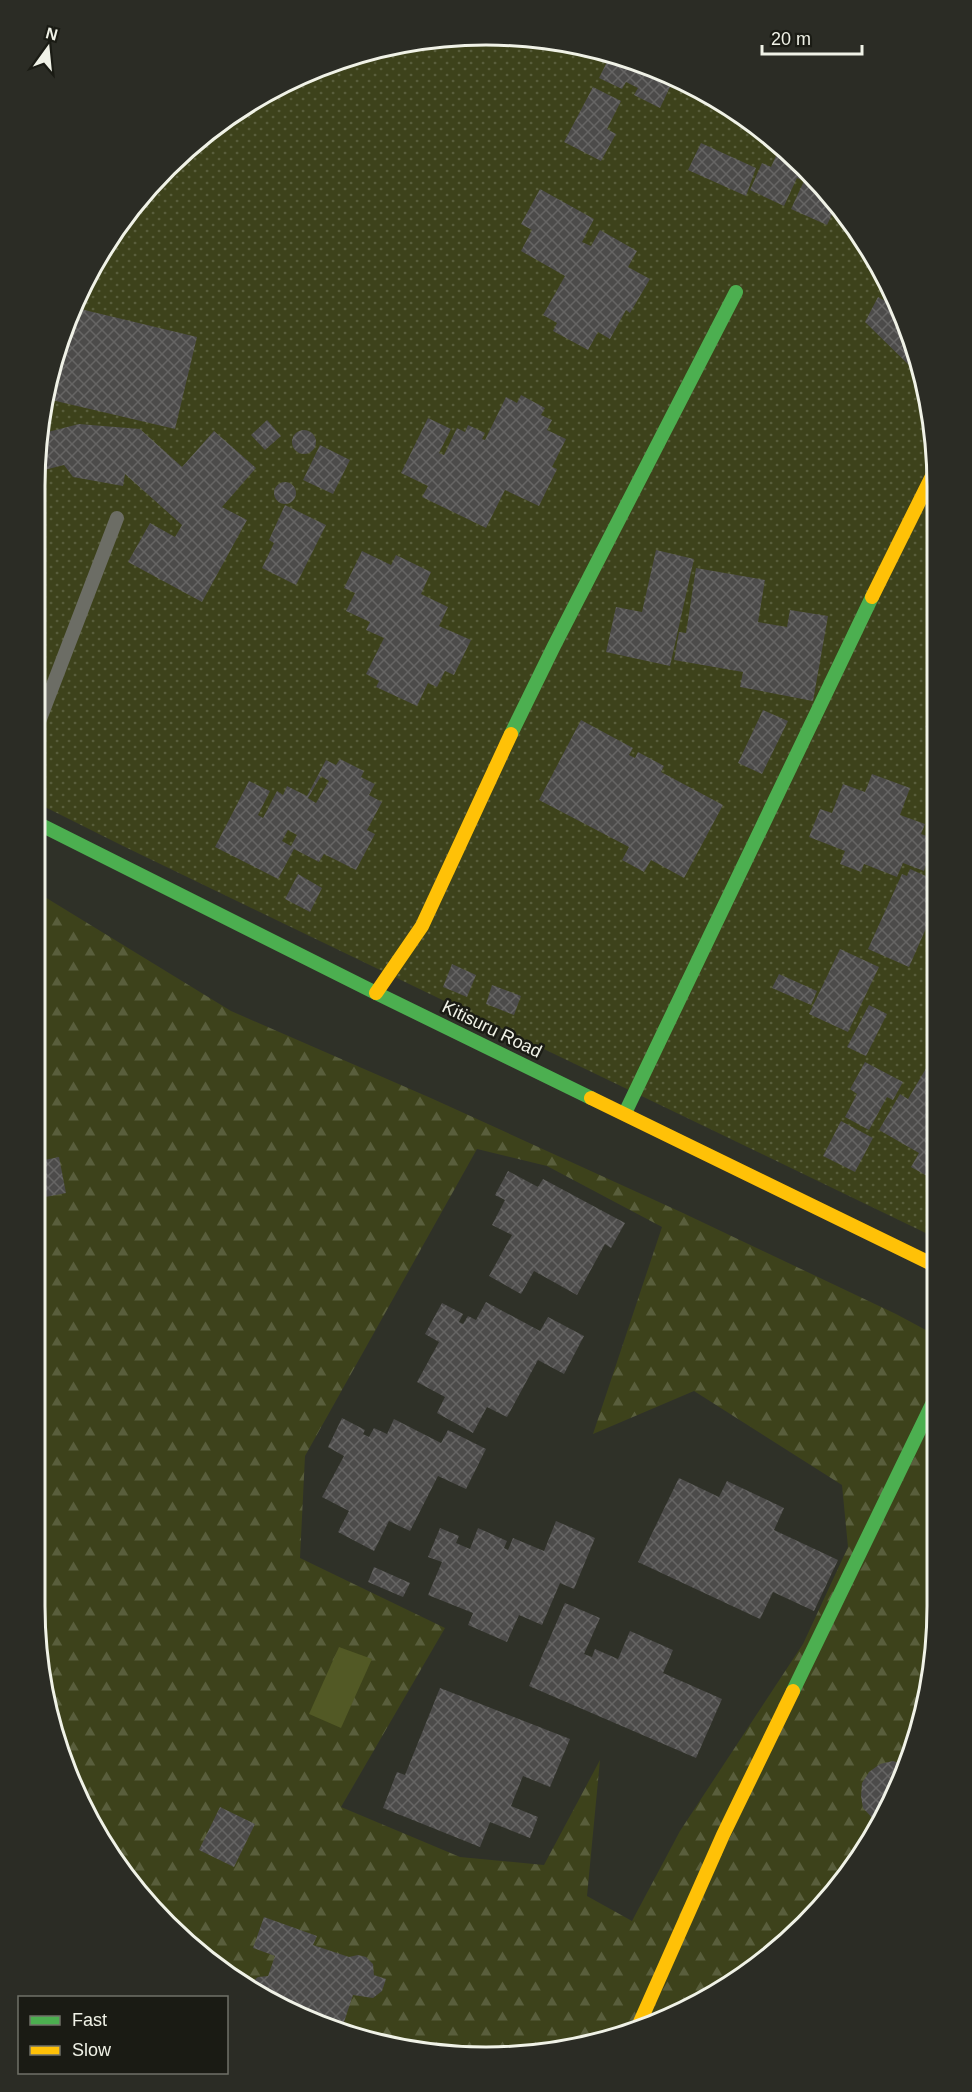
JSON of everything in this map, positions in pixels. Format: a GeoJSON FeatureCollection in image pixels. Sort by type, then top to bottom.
{"type":"FeatureCollection","features":[{"type":"Feature","properties":{"kind":"street"},"geometry":{"type":"LineString","coordinates":[[376,993],[422,926],[466,828],[554,646],[736,292]]}},
{"type":"Feature","properties":{"kind":"street"},"geometry":{"type":"LineString","coordinates":[[625,1113],[823,697],[927,486]]}},
{"type":"Feature","properties":{"kind":"street","name":"Kitisuru Road"},"geometry":{"type":"LineString","coordinates":[[45,828],[376,993],[927,1262]]}},
{"type":"Feature","properties":{"kind":"street"},"geometry":{"type":"LineString","coordinates":[[642,2018],[723,1835],[927,1415]]}},
{"type":"Feature","properties":{"kind":"lane"},"geometry":{"type":"LineString","coordinates":[[45,704],[117,518]]}},
{"type":"Feature","properties":{"kind":"green space"},"geometry":{"type":"Polygon","coordinates":[[[486,45],[572,53],[628,68],[655,79],[681,90],[731,119],[777,154],[798,174],[818,195],[853,241],[882,291],[904,344],[919,400],[923,428],[927,486],[927,1234],[45,807],[46,457],[53,400],[60,372],[68,344],[90,291],[119,241],[154,195],[174,174],[195,154],[241,119],[291,90],[317,79],[344,68],[400,53],[486,45]]]}},
{"type":"Feature","properties":{"kind":"green space"},"geometry":{"type":"Polygon","coordinates":[[[45,897],[231,1011],[433,1099],[683,1213],[927,1331],[927,1606],[923,1664],[919,1692],[904,1748],[882,1801],[853,1851],[818,1897],[777,1938],[731,1973],[706,1988],[681,2002],[628,2024],[572,2039],[486,2047],[428,2043],[400,2039],[344,2024],[291,2002],[241,1973],[195,1938],[154,1897],[136,1874],[119,1851],[90,1801],[68,1748],[53,1692],[45,1606],[45,897]],[[477,1149],[305,1456],[300,1558],[445,1628],[341,1807],[460,1857],[544,1865],[600,1760],[587,1896],[632,1921],[680,1831],[803,1644],[848,1547],[842,1485],[694,1391],[593,1434],[662,1227],[547,1166],[477,1149]]]}},
{"type":"Feature","properties":{"kind":"shaded area"},"geometry":{"type":"Polygon","coordinates":[[[339,1647],[372,1659],[341,1728],[309,1714],[339,1647]]]}},
{"type":"Feature","properties":{"kind":"building"},"geometry":{"type":"Polygon","coordinates":[[[607,62],[671,86],[660,108],[634,95],[638,88],[626,82],[622,89],[599,78],[607,62]]]}},
{"type":"Feature","properties":{"kind":"building"},"geometry":{"type":"Polygon","coordinates":[[[593,87],[621,101],[607,129],[616,134],[601,161],[564,142],[593,87]]]}},
{"type":"Feature","properties":{"kind":"building"},"geometry":{"type":"Polygon","coordinates":[[[701,143],[756,168],[746,196],[688,170],[701,143]]]}},
{"type":"Feature","properties":{"kind":"building"},"geometry":{"type":"Polygon","coordinates":[[[777,154],[798,174],[832,213],[827,225],[791,209],[804,181],[797,178],[784,206],[750,190],[762,163],[771,167],[777,154]]]}},
{"type":"Feature","properties":{"kind":"building"},"geometry":{"type":"Polygon","coordinates":[[[540,189],[594,219],[582,242],[591,246],[600,230],[637,251],[628,267],[650,279],[630,313],[626,310],[610,339],[598,332],[588,350],[553,331],[557,323],[543,315],[565,276],[521,251],[532,230],[521,224],[540,189]]]}},
{"type":"Feature","properties":{"kind":"building"},"geometry":{"type":"Polygon","coordinates":[[[878,297],[886,302],[910,367],[865,322],[878,297]]]}},
{"type":"Feature","properties":{"kind":"building"},"geometry":{"type":"Polygon","coordinates":[[[82,309],[197,337],[175,429],[53,400],[68,344],[82,309]]]}},
{"type":"Feature","properties":{"kind":"building"},"geometry":{"type":"Polygon","coordinates":[[[521,395],[545,408],[541,415],[552,420],[547,430],[566,439],[552,467],[557,469],[539,506],[505,490],[486,528],[422,497],[428,486],[401,473],[428,418],[451,429],[439,453],[444,455],[457,428],[465,432],[468,425],[485,433],[482,439],[485,440],[506,397],[517,403],[521,395]]]}},
{"type":"Feature","properties":{"kind":"building"},"geometry":{"type":"Polygon","coordinates":[[[267,420],[281,436],[265,450],[251,435],[267,420]]]}},
{"type":"Feature","properties":{"kind":"building"},"geometry":{"type":"Polygon","coordinates":[[[79,424],[140,429],[182,467],[214,431],[256,468],[222,507],[247,520],[202,602],[128,562],[150,523],[175,537],[182,525],[125,474],[123,486],[73,477],[64,465],[46,470],[49,432],[79,424]]]}},
{"type":"Feature","properties":{"kind":"building"},"geometry":{"type":"Polygon","coordinates":[[[304,430],[313,433],[316,442],[313,451],[304,454],[295,451],[292,442],[295,433],[304,430]]]}},
{"type":"Feature","properties":{"kind":"building"},"geometry":{"type":"Polygon","coordinates":[[[320,445],[350,460],[333,494],[303,480],[320,445]]]}},
{"type":"Feature","properties":{"kind":"building"},"geometry":{"type":"Polygon","coordinates":[[[285,482],[293,485],[296,493],[293,501],[285,504],[277,501],[274,493],[277,485],[285,482]]]}},
{"type":"Feature","properties":{"kind":"building"},"geometry":{"type":"Polygon","coordinates":[[[285,505],[326,525],[296,585],[262,568],[274,543],[269,540],[285,505]]]}},
{"type":"Feature","properties":{"kind":"building"},"geometry":{"type":"Polygon","coordinates":[[[656,550],[694,559],[670,666],[606,652],[616,607],[642,612],[656,550]]]}},
{"type":"Feature","properties":{"kind":"building"},"geometry":{"type":"Polygon","coordinates":[[[362,551],[391,565],[396,555],[431,572],[421,594],[448,607],[439,626],[471,640],[454,675],[445,671],[437,687],[428,683],[417,706],[376,687],[379,681],[366,674],[384,638],[366,630],[370,622],[346,611],[355,593],[344,588],[362,551]]]}},
{"type":"Feature","properties":{"kind":"building"},"geometry":{"type":"Polygon","coordinates":[[[696,568],[765,580],[758,622],[787,627],[790,610],[828,616],[813,701],[740,687],[743,672],[674,660],[679,632],[686,633],[696,568]]]}},
{"type":"Feature","properties":{"kind":"building"},"geometry":{"type":"Polygon","coordinates":[[[763,710],[788,721],[762,774],[738,763],[763,710]]]}},
{"type":"Feature","properties":{"kind":"building"},"geometry":{"type":"Polygon","coordinates":[[[581,720],[633,748],[629,755],[635,758],[638,752],[664,766],[661,772],[723,805],[684,878],[651,860],[644,872],[622,860],[629,847],[539,800],[581,720]]]}},
{"type":"Feature","properties":{"kind":"building"},"geometry":{"type":"Polygon","coordinates":[[[340,759],[364,771],[361,777],[375,784],[369,795],[382,802],[367,830],[375,834],[356,870],[324,854],[319,862],[294,849],[278,879],[215,847],[249,781],[270,791],[258,815],[263,818],[277,791],[283,795],[287,786],[307,796],[326,760],[336,765],[340,759]],[[321,776],[308,798],[316,803],[329,781],[321,776]],[[288,830],[282,841],[291,846],[297,835],[288,830]]]}},
{"type":"Feature","properties":{"kind":"building"},"geometry":{"type":"Polygon","coordinates":[[[872,774],[910,788],[900,815],[925,824],[921,834],[927,836],[927,862],[924,871],[903,863],[897,877],[864,864],[861,872],[840,864],[845,851],[809,837],[820,809],[832,813],[843,784],[865,792],[872,774]]]}},
{"type":"Feature","properties":{"kind":"building"},"geometry":{"type":"Polygon","coordinates":[[[910,869],[927,876],[927,926],[909,967],[868,949],[902,874],[907,876],[910,869]]]}},
{"type":"Feature","properties":{"kind":"building"},"geometry":{"type":"Polygon","coordinates":[[[298,874],[322,888],[310,912],[285,899],[298,874]]]}},
{"type":"Feature","properties":{"kind":"building"},"geometry":{"type":"Polygon","coordinates":[[[840,949],[879,967],[848,1032],[809,1014],[840,949]]]}},
{"type":"Feature","properties":{"kind":"building"},"geometry":{"type":"Polygon","coordinates":[[[452,964],[476,975],[467,997],[443,987],[452,964]]]}},
{"type":"Feature","properties":{"kind":"building"},"geometry":{"type":"Polygon","coordinates":[[[779,974],[817,991],[811,1005],[772,988],[779,974]]]}},
{"type":"Feature","properties":{"kind":"building"},"geometry":{"type":"Polygon","coordinates":[[[492,985],[521,996],[514,1015],[486,1004],[492,985]]]}},
{"type":"Feature","properties":{"kind":"building"},"geometry":{"type":"Polygon","coordinates":[[[869,1005],[887,1014],[866,1056],[847,1047],[869,1005]]]}},
{"type":"Feature","properties":{"kind":"building"},"geometry":{"type":"Polygon","coordinates":[[[865,1062],[903,1082],[893,1100],[887,1097],[869,1130],[845,1117],[857,1094],[850,1089],[865,1062]]]}},
{"type":"Feature","properties":{"kind":"building"},"geometry":{"type":"Polygon","coordinates":[[[927,1067],[927,1176],[911,1167],[919,1153],[879,1130],[900,1094],[908,1099],[927,1067]]]}},
{"type":"Feature","properties":{"kind":"building"},"geometry":{"type":"Polygon","coordinates":[[[841,1121],[873,1138],[855,1172],[823,1156],[841,1121]]]}},
{"type":"Feature","properties":{"kind":"building"},"geometry":{"type":"Polygon","coordinates":[[[59,1157],[66,1193],[45,1197],[45,1160],[59,1157]]]}},
{"type":"Feature","properties":{"kind":"building"},"geometry":{"type":"Polygon","coordinates":[[[508,1171],[538,1187],[543,1179],[625,1223],[611,1248],[605,1244],[577,1295],[534,1271],[521,1294],[489,1276],[512,1235],[492,1225],[505,1200],[495,1195],[508,1171]]]}},
{"type":"Feature","properties":{"kind":"building"},"geometry":{"type":"Polygon","coordinates":[[[486,1302],[540,1331],[548,1317],[584,1336],[564,1374],[538,1360],[507,1417],[487,1407],[473,1433],[437,1413],[445,1397],[417,1382],[439,1342],[425,1334],[442,1303],[463,1314],[459,1322],[463,1324],[468,1316],[476,1320],[486,1302]]]}},
{"type":"Feature","properties":{"kind":"building"},"geometry":{"type":"Polygon","coordinates":[[[342,1418],[365,1430],[363,1434],[369,1437],[374,1428],[387,1434],[394,1419],[441,1443],[448,1430],[486,1449],[466,1489],[438,1476],[410,1531],[389,1521],[374,1551],[338,1532],[349,1511],[322,1497],[344,1456],[328,1447],[342,1418]]]}},
{"type":"Feature","properties":{"kind":"building"},"geometry":{"type":"Polygon","coordinates":[[[679,1478],[719,1497],[727,1481],[784,1508],[774,1530],[838,1560],[814,1611],[773,1592],[760,1619],[638,1562],[679,1478]]]}},
{"type":"Feature","properties":{"kind":"building"},"geometry":{"type":"Polygon","coordinates":[[[556,1521],[595,1538],[574,1589],[560,1583],[542,1625],[519,1615],[507,1642],[468,1625],[473,1613],[428,1595],[442,1562],[428,1557],[440,1528],[459,1536],[456,1543],[470,1549],[478,1528],[507,1541],[504,1548],[508,1550],[513,1538],[544,1551],[556,1521]]]}},
{"type":"Feature","properties":{"kind":"building"},"geometry":{"type":"Polygon","coordinates":[[[374,1567],[410,1583],[403,1597],[368,1582],[374,1567]]]}},
{"type":"Feature","properties":{"kind":"building"},"geometry":{"type":"Polygon","coordinates":[[[565,1603],[600,1618],[584,1654],[592,1657],[595,1649],[618,1659],[630,1631],[673,1650],[663,1673],[722,1699],[696,1758],[529,1686],[565,1603]]]}},
{"type":"Feature","properties":{"kind":"building"},"geometry":{"type":"Polygon","coordinates":[[[440,1688],[570,1739],[550,1787],[523,1776],[511,1806],[538,1817],[530,1838],[490,1822],[480,1847],[383,1808],[397,1772],[405,1775],[440,1688]]]}},
{"type":"Feature","properties":{"kind":"building"},"geometry":{"type":"Polygon","coordinates":[[[893,1761],[898,1762],[872,1818],[863,1808],[862,1783],[869,1772],[880,1764],[893,1761]]]}},
{"type":"Feature","properties":{"kind":"building"},"geometry":{"type":"Polygon","coordinates":[[[220,1807],[255,1824],[234,1867],[199,1850],[220,1807]]]}},
{"type":"Feature","properties":{"kind":"building"},"geometry":{"type":"Polygon","coordinates":[[[264,1917],[317,1936],[313,1945],[349,1957],[358,1955],[366,1957],[373,1964],[374,1975],[386,1979],[382,1991],[373,1998],[353,1995],[343,2024],[291,2002],[253,1981],[258,1977],[268,1976],[275,1956],[253,1948],[264,1917]]]}},
{"type":"Feature","properties":{"kind":"traffic: fast"},"geometry":{"type":"LineString","coordinates":[[511,734],[736,292]]}},
{"type":"Feature","properties":{"kind":"traffic: fast"},"geometry":{"type":"LineString","coordinates":[[625,1113],[872,597]]}},
{"type":"Feature","properties":{"kind":"traffic: fast"},"geometry":{"type":"LineString","coordinates":[[45,827],[591,1098]]}},
{"type":"Feature","properties":{"kind":"traffic: fast"},"geometry":{"type":"LineString","coordinates":[[793,1691],[927,1415]]}},
{"type":"Feature","properties":{"kind":"traffic: slow"},"geometry":{"type":"LineString","coordinates":[[872,597],[927,486]]}},
{"type":"Feature","properties":{"kind":"traffic: slow"},"geometry":{"type":"LineString","coordinates":[[376,993],[422,926],[511,734]]}},
{"type":"Feature","properties":{"kind":"traffic: slow"},"geometry":{"type":"LineString","coordinates":[[591,1098],[927,1262]]}},
{"type":"Feature","properties":{"kind":"traffic: slow"},"geometry":{"type":"LineString","coordinates":[[642,2018],[723,1835],[793,1691]]}}]}
